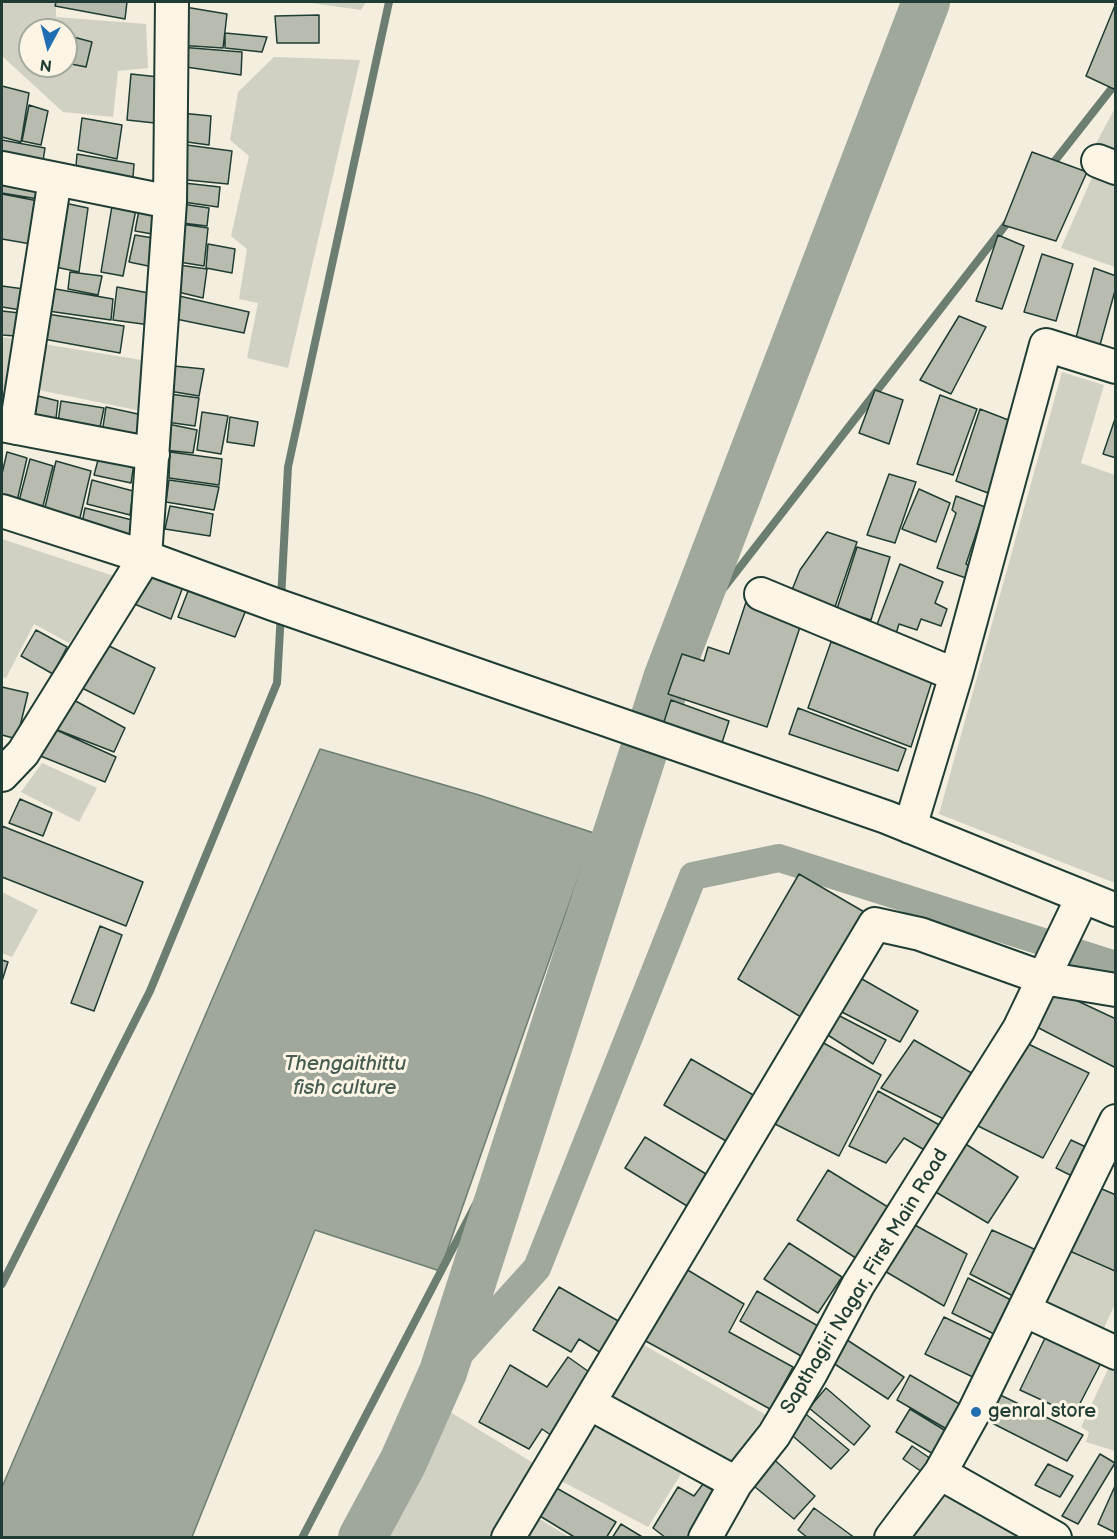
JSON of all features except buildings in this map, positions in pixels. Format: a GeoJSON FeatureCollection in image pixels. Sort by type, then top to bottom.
{"type":"FeatureCollection","features":[{"type":"Feature","properties":{"kind":"street"},"geometry":{"type":"LineString","coordinates":[[2,775],[23,753],[146,557],[170,202],[172,2]]}},
{"type":"Feature","properties":{"kind":"street"},"geometry":{"type":"LineString","coordinates":[[2,168],[170,202]]}},
{"type":"Feature","properties":{"kind":"street"},"geometry":{"type":"LineString","coordinates":[[55,179],[9,426],[153,454]]}},
{"type":"Feature","properties":{"kind":"street"},"geometry":{"type":"LineString","coordinates":[[898,822],[956,675],[1046,345],[1116,367]]}},
{"type":"Feature","properties":{"kind":"street"},"geometry":{"type":"LineString","coordinates":[[2,512],[146,557],[273,604],[898,822],[1076,911],[1116,910]]}},
{"type":"Feature","properties":{"kind":"street"},"geometry":{"type":"LineString","coordinates":[[761,594],[956,675]]}},
{"type":"Feature","properties":{"kind":"street","name":"Sapthagiri Nagar, First Main Road"},"geometry":{"type":"LineString","coordinates":[[705,1538],[736,1483],[774,1435],[811,1373],[858,1285],[1019,1029],[1076,911]]}},
{"type":"Feature","properties":{"kind":"street"},"geometry":{"type":"LineString","coordinates":[[507,1538],[875,924],[1048,968],[1116,990]]}},
{"type":"Feature","properties":{"kind":"street"},"geometry":{"type":"LineString","coordinates":[[891,1538],[940,1473],[974,1412],[1024,1310],[1105,1172],[1116,1121]]}},
{"type":"Feature","properties":{"kind":"street"},"geometry":{"type":"LineString","coordinates":[[1024,1310],[1116,1353]]}},
{"type":"Feature","properties":{"kind":"street"},"geometry":{"type":"LineString","coordinates":[[589,1403],[736,1483]]}},
{"type":"Feature","properties":{"kind":"street"},"geometry":{"type":"LineString","coordinates":[[940,1473],[1054,1538]]}},
{"type":"Feature","properties":{"kind":"shaded area"},"geometry":{"type":"Polygon","coordinates":[[[4,2],[56,2],[56,17],[69,18],[18,18],[18,71],[2,56],[4,2]]]}},
{"type":"Feature","properties":{"kind":"shaded area"},"geometry":{"type":"Polygon","coordinates":[[[304,2],[366,2],[361,10],[304,2]]]}},
{"type":"Feature","properties":{"kind":"shaded area"},"geometry":{"type":"Polygon","coordinates":[[[78,19],[146,24],[148,68],[118,71],[113,117],[63,112],[26,78],[78,78],[78,19]]]}},
{"type":"Feature","properties":{"kind":"shaded area"},"geometry":{"type":"Polygon","coordinates":[[[274,57],[360,60],[288,368],[247,358],[258,303],[239,299],[247,249],[231,236],[249,156],[230,140],[238,92],[274,57]]]}},
{"type":"Feature","properties":{"kind":"shaded area"},"geometry":{"type":"Polygon","coordinates":[[[1115,108],[1115,267],[1061,248],[1094,173],[1085,164],[1115,108]]]}},
{"type":"Feature","properties":{"kind":"shaded area"},"geometry":{"type":"Polygon","coordinates":[[[2,337],[23,340],[16,392],[2,389],[2,337]]]}},
{"type":"Feature","properties":{"kind":"shaded area"},"geometry":{"type":"Polygon","coordinates":[[[37,343],[154,362],[151,413],[29,388],[37,343]]]}},
{"type":"Feature","properties":{"kind":"shaded area"},"geometry":{"type":"Polygon","coordinates":[[[1062,372],[1104,385],[1081,463],[1115,475],[1115,883],[939,814],[1062,372]]]}},
{"type":"Feature","properties":{"kind":"shaded area"},"geometry":{"type":"Polygon","coordinates":[[[2,539],[114,576],[69,643],[34,624],[6,678],[2,677],[2,539]]]}},
{"type":"Feature","properties":{"kind":"shaded area"},"geometry":{"type":"Polygon","coordinates":[[[42,763],[97,788],[79,822],[21,792],[42,763]]]}},
{"type":"Feature","properties":{"kind":"shaded area"},"geometry":{"type":"Polygon","coordinates":[[[2,892],[38,910],[12,957],[2,953],[2,892]]]}},
{"type":"Feature","properties":{"kind":"shaded area"},"geometry":{"type":"Polygon","coordinates":[[[1064,1250],[1115,1272],[1115,1304],[1099,1339],[1033,1310],[1064,1250]]]}},
{"type":"Feature","properties":{"kind":"shaded area"},"geometry":{"type":"Polygon","coordinates":[[[637,1341],[766,1415],[727,1469],[604,1398],[637,1341]]]}},
{"type":"Feature","properties":{"kind":"shaded area"},"geometry":{"type":"Polygon","coordinates":[[[1110,1365],[1115,1367],[1115,1451],[1086,1442],[1089,1432],[1081,1427],[1110,1365]]]}},
{"type":"Feature","properties":{"kind":"shaded area"},"geometry":{"type":"Polygon","coordinates":[[[442,1407],[538,1466],[495,1537],[373,1538],[442,1407]]]}},
{"type":"Feature","properties":{"kind":"shaded area"},"geometry":{"type":"Polygon","coordinates":[[[587,1418],[681,1474],[648,1527],[552,1476],[587,1418]]]}},
{"type":"Feature","properties":{"kind":"shaded area"},"geometry":{"type":"Polygon","coordinates":[[[943,1488],[1032,1538],[903,1538],[943,1488]]]}},
{"type":"Feature","properties":{"kind":"shaded area"},"geometry":{"type":"Polygon","coordinates":[[[528,1512],[569,1537],[513,1538],[528,1512]]]}},
{"type":"Feature","properties":{"kind":"water","name":"Thengaithittu fish culture"},"geometry":{"type":"Polygon","coordinates":[[[320,749],[479,795],[594,833],[440,1271],[315,1230],[192,1537],[2,1537],[2,1487],[320,749]]]}},
{"type":"Feature","properties":{"kind":"waterway"},"geometry":{"type":"LineString","coordinates":[[281,599],[288,467],[389,2]]}},
{"type":"Feature","properties":{"kind":"waterway"},"geometry":{"type":"LineString","coordinates":[[362,1538],[403,1462],[443,1372],[668,676],[926,2]]}},
{"type":"Feature","properties":{"kind":"waterway"},"geometry":{"type":"LineString","coordinates":[[1050,167],[1116,83]]}},
{"type":"Feature","properties":{"kind":"waterway"},"geometry":{"type":"LineString","coordinates":[[302,1538],[490,1177],[605,816],[653,679],[1011,218]]}},
{"type":"Feature","properties":{"kind":"waterway"},"geometry":{"type":"LineString","coordinates":[[2,1284],[150,991],[277,683],[281,612]]}},
{"type":"Feature","properties":{"kind":"waterway"},"geometry":{"type":"LineString","coordinates":[[443,1372],[537,1268],[693,876],[779,858],[1116,965]]}},
{"type":"Feature","properties":{"kind":"place","name":"genral store"},"geometry":{"type":"Point","coordinates":[976,1412]}}]}
